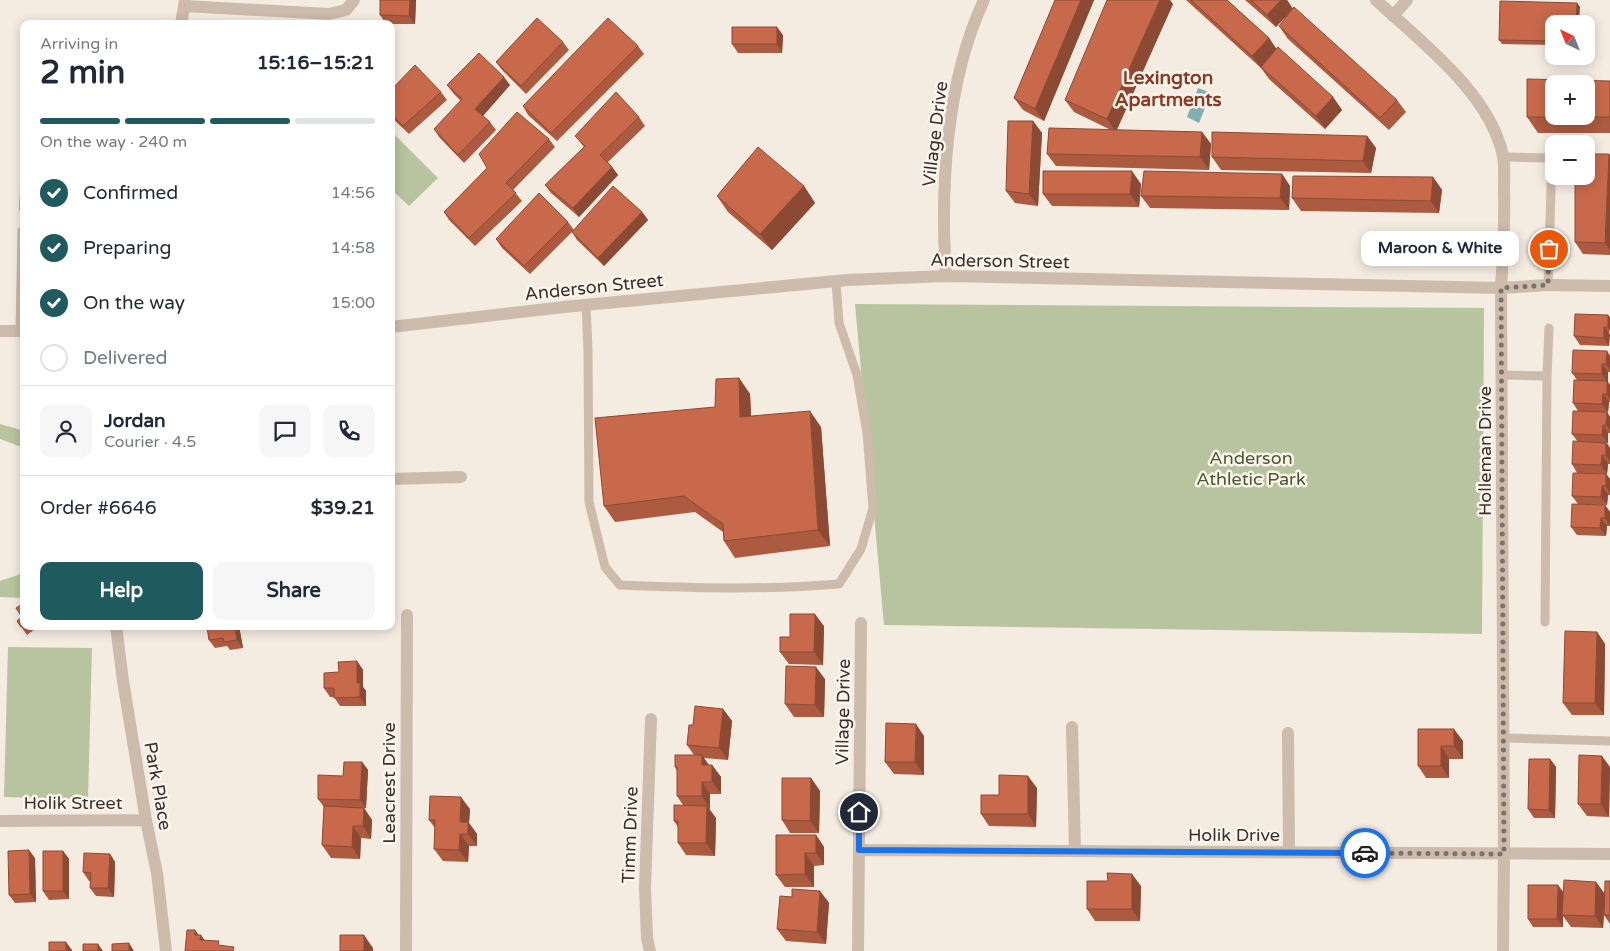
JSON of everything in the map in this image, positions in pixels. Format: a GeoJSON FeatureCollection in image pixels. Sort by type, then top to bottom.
{"type":"FeatureCollection","features":[{"type":"Feature","properties":{"kind":"street"},"geometry":{"type":"LineString","coordinates":[[182,20],[185,3],[329,14],[346,10],[354,0]]}},
{"type":"Feature","properties":{"kind":"street","name":"Village Drive"},"geometry":{"type":"LineString","coordinates":[[946,276],[944,246],[949,128],[963,57],[984,0]]}},
{"type":"Feature","properties":{"kind":"street","name":"Holleman Drive"},"geometry":{"type":"LineString","coordinates":[[1376,0],[1448,67],[1473,94],[1495,128],[1504,157],[1505,230],[1501,288],[1504,738],[1503,951]]}},
{"type":"Feature","properties":{"kind":"street"},"geometry":{"type":"LineString","coordinates":[[1393,16],[1408,0]]}},
{"type":"Feature","properties":{"kind":"street","name":"Anderson Street"},"geometry":{"type":"LineString","coordinates":[[395,327],[586,305],[836,282],[946,276],[1501,288],[1548,285],[1610,286]]}},
{"type":"Feature","properties":{"kind":"street"},"geometry":{"type":"LineString","coordinates":[[0,330],[20,331]]}},
{"type":"Feature","properties":{"kind":"street"},"geometry":{"type":"LineString","coordinates":[[395,479],[461,477]]}},
{"type":"Feature","properties":{"kind":"street","name":"Leacrest Drive"},"geometry":{"type":"LineString","coordinates":[[406,951],[407,615]]}},
{"type":"Feature","properties":{"kind":"street","name":"Village Drive"},"geometry":{"type":"LineString","coordinates":[[858,951],[861,623]]}},
{"type":"Feature","properties":{"kind":"street","name":"Park Place"},"geometry":{"type":"LineString","coordinates":[[117,630],[146,820],[157,873],[166,951]]}},
{"type":"Feature","properties":{"kind":"street","name":"Timm Drive"},"geometry":{"type":"LineString","coordinates":[[650,951],[647,938],[645,888],[651,719]]}},
{"type":"Feature","properties":{"kind":"street"},"geometry":{"type":"LineString","coordinates":[[1072,727],[1074,851]]}},
{"type":"Feature","properties":{"kind":"street"},"geometry":{"type":"LineString","coordinates":[[1288,733],[1289,852]]}},
{"type":"Feature","properties":{"kind":"street","name":"Holik Street"},"geometry":{"type":"LineString","coordinates":[[0,821],[146,820]]}},
{"type":"Feature","properties":{"kind":"street","name":"Holik Drive"},"geometry":{"type":"LineString","coordinates":[[859,850],[1610,854]]}},
{"type":"Feature","properties":{"kind":"lane"},"geometry":{"type":"LineString","coordinates":[[1504,157],[1545,158]]}},
{"type":"Feature","properties":{"kind":"lane"},"geometry":{"type":"LineString","coordinates":[[1548,285],[1552,185]]}},
{"type":"Feature","properties":{"kind":"lane"},"geometry":{"type":"LineString","coordinates":[[586,305],[588,349],[588,502],[605,567],[620,585],[700,588],[806,587],[839,584],[861,548],[873,508],[867,433],[857,375],[839,323],[836,282]]}},
{"type":"Feature","properties":{"kind":"lane"},"geometry":{"type":"LineString","coordinates":[[1545,622],[1549,328]]}},
{"type":"Feature","properties":{"kind":"lane"},"geometry":{"type":"LineString","coordinates":[[1502,375],[1547,376]]}},
{"type":"Feature","properties":{"kind":"lane"},"geometry":{"type":"LineString","coordinates":[[1504,738],[1610,741]]}},
{"type":"Feature","properties":{"kind":"green space"},"geometry":{"type":"Polygon","coordinates":[[[395,135],[438,178],[409,206],[395,193],[395,135]]]}},
{"type":"Feature","properties":{"kind":"green space","name":"Anderson Athletic Park"},"geometry":{"type":"Polygon","coordinates":[[[855,304],[1484,308],[1482,634],[884,625],[855,304]]]}},
{"type":"Feature","properties":{"kind":"green space"},"geometry":{"type":"Polygon","coordinates":[[[0,424],[20,430],[20,446],[0,439],[0,424]]]}},
{"type":"Feature","properties":{"kind":"green space"},"geometry":{"type":"Polygon","coordinates":[[[20,574],[20,598],[0,597],[0,581],[20,574]]]}},
{"type":"Feature","properties":{"kind":"green space"},"geometry":{"type":"Polygon","coordinates":[[[8,647],[92,648],[88,799],[4,797],[8,647]]]}},
{"type":"Feature","properties":{"kind":"water"},"geometry":{"type":"Polygon","coordinates":[[[1198,88],[1211,93],[1199,123],[1187,117],[1198,88]]]}},
{"type":"Feature","properties":{"kind":"building"},"geometry":{"type":"Polygon","coordinates":[[[380,0],[410,0],[409,16],[380,15],[380,0]]]}},
{"type":"Feature","properties":{"kind":"building"},"geometry":{"type":"Polygon","coordinates":[[[1055,0],[1081,0],[1035,109],[1014,98],[1055,0]]]}},
{"type":"Feature","properties":{"kind":"building"},"geometry":{"type":"Polygon","coordinates":[[[1107,0],[1160,0],[1107,119],[1065,100],[1107,0]]]}},
{"type":"Feature","properties":{"kind":"building"},"geometry":{"type":"Polygon","coordinates":[[[1191,0],[1227,0],[1269,38],[1252,56],[1191,0]]]}},
{"type":"Feature","properties":{"kind":"building"},"geometry":{"type":"Polygon","coordinates":[[[1251,0],[1281,0],[1267,15],[1251,0]]]}},
{"type":"Feature","properties":{"kind":"building"},"geometry":{"type":"Polygon","coordinates":[[[1500,1],[1577,3],[1576,15],[1545,15],[1545,41],[1499,40],[1500,1]]]}},
{"type":"Feature","properties":{"kind":"building"},"geometry":{"type":"Polygon","coordinates":[[[1294,7],[1397,100],[1380,118],[1279,26],[1294,7]]]}},
{"type":"Feature","properties":{"kind":"building"},"geometry":{"type":"Polygon","coordinates":[[[537,18],[563,42],[521,86],[496,62],[537,18]]]}},
{"type":"Feature","properties":{"kind":"building"},"geometry":{"type":"Polygon","coordinates":[[[608,18],[638,46],[551,133],[523,106],[608,18]]]}},
{"type":"Feature","properties":{"kind":"building"},"geometry":{"type":"Polygon","coordinates":[[[732,27],[777,27],[777,44],[732,44],[732,27]]]}},
{"type":"Feature","properties":{"kind":"building"},"geometry":{"type":"Polygon","coordinates":[[[1278,47],[1333,97],[1316,116],[1261,67],[1278,47]]]}},
{"type":"Feature","properties":{"kind":"building"},"geometry":{"type":"Polygon","coordinates":[[[479,53],[504,77],[475,109],[490,122],[458,155],[434,129],[462,99],[447,85],[479,53]]]}},
{"type":"Feature","properties":{"kind":"building"},"geometry":{"type":"Polygon","coordinates":[[[415,65],[441,92],[403,126],[395,118],[395,86],[415,65]]]}},
{"type":"Feature","properties":{"kind":"building"},"geometry":{"type":"Polygon","coordinates":[[[1527,79],[1545,79],[1545,117],[1527,117],[1527,79]]]}},
{"type":"Feature","properties":{"kind":"building"},"geometry":{"type":"Polygon","coordinates":[[[1595,81],[1610,81],[1610,117],[1595,117],[1595,81]]]}},
{"type":"Feature","properties":{"kind":"building"},"geometry":{"type":"Polygon","coordinates":[[[616,92],[639,117],[600,155],[612,167],[573,208],[545,185],[585,146],[575,136],[616,92]]]}},
{"type":"Feature","properties":{"kind":"building"},"geometry":{"type":"Polygon","coordinates":[[[517,112],[549,139],[506,183],[516,193],[469,238],[444,212],[487,168],[479,154],[517,112]]]}},
{"type":"Feature","properties":{"kind":"building"},"geometry":{"type":"Polygon","coordinates":[[[1008,121],[1033,121],[1029,194],[1006,191],[1008,121]]]}},
{"type":"Feature","properties":{"kind":"building"},"geometry":{"type":"Polygon","coordinates":[[[1049,128],[1202,132],[1200,157],[1047,154],[1049,128]]]}},
{"type":"Feature","properties":{"kind":"building"},"geometry":{"type":"Polygon","coordinates":[[[1212,132],[1367,136],[1363,161],[1212,157],[1212,132]]]}},
{"type":"Feature","properties":{"kind":"building"},"geometry":{"type":"Polygon","coordinates":[[[758,147],[804,186],[760,234],[717,196],[758,147]]]}},
{"type":"Feature","properties":{"kind":"building"},"geometry":{"type":"Polygon","coordinates":[[[1595,154],[1609,154],[1605,243],[1575,242],[1575,185],[1595,185],[1595,154]]]}},
{"type":"Feature","properties":{"kind":"building"},"geometry":{"type":"Polygon","coordinates":[[[1043,171],[1132,171],[1130,194],[1043,194],[1043,171]]]}},
{"type":"Feature","properties":{"kind":"building"},"geometry":{"type":"Polygon","coordinates":[[[1144,171],[1282,174],[1280,198],[1141,196],[1144,171]]]}},
{"type":"Feature","properties":{"kind":"building"},"geometry":{"type":"Polygon","coordinates":[[[1293,176],[1433,177],[1431,201],[1292,198],[1293,176]]]}},
{"type":"Feature","properties":{"kind":"building"},"geometry":{"type":"Polygon","coordinates":[[[613,186],[642,212],[598,258],[572,232],[613,186]]]}},
{"type":"Feature","properties":{"kind":"building"},"geometry":{"type":"Polygon","coordinates":[[[539,193],[568,222],[524,266],[496,239],[539,193]]]}},
{"type":"Feature","properties":{"kind":"building"},"geometry":{"type":"Polygon","coordinates":[[[1575,314],[1608,315],[1608,327],[1604,327],[1604,338],[1574,336],[1575,314]]]}},
{"type":"Feature","properties":{"kind":"building"},"geometry":{"type":"Polygon","coordinates":[[[1573,350],[1607,351],[1606,364],[1602,364],[1602,374],[1572,373],[1573,350]]]}},
{"type":"Feature","properties":{"kind":"building"},"geometry":{"type":"Polygon","coordinates":[[[739,378],[740,417],[810,411],[818,530],[724,541],[723,524],[684,496],[604,506],[595,418],[715,407],[716,379],[739,378]]]}},
{"type":"Feature","properties":{"kind":"building"},"geometry":{"type":"Polygon","coordinates":[[[1574,380],[1607,381],[1607,394],[1603,394],[1602,404],[1573,403],[1574,380]]]}},
{"type":"Feature","properties":{"kind":"building"},"geometry":{"type":"Polygon","coordinates":[[[1573,411],[1607,412],[1606,425],[1603,425],[1602,435],[1572,434],[1573,411]]]}},
{"type":"Feature","properties":{"kind":"building"},"geometry":{"type":"Polygon","coordinates":[[[1573,441],[1606,443],[1606,455],[1602,455],[1601,465],[1572,464],[1573,441]]]}},
{"type":"Feature","properties":{"kind":"building"},"geometry":{"type":"Polygon","coordinates":[[[1573,473],[1606,474],[1606,486],[1602,486],[1601,497],[1572,496],[1573,473]]]}},
{"type":"Feature","properties":{"kind":"building"},"geometry":{"type":"Polygon","coordinates":[[[1572,504],[1605,505],[1605,518],[1601,518],[1600,528],[1571,527],[1572,504]]]}},
{"type":"Feature","properties":{"kind":"building"},"geometry":{"type":"Polygon","coordinates":[[[20,606],[20,614],[16,608],[20,606]]]}},
{"type":"Feature","properties":{"kind":"building"},"geometry":{"type":"Polygon","coordinates":[[[790,614],[815,614],[814,652],[780,652],[780,637],[790,637],[790,614]]]}},
{"type":"Feature","properties":{"kind":"building"},"geometry":{"type":"Polygon","coordinates":[[[207,630],[236,630],[237,640],[224,642],[223,638],[209,640],[207,630]]]}},
{"type":"Feature","properties":{"kind":"building"},"geometry":{"type":"Polygon","coordinates":[[[1565,631],[1597,632],[1595,703],[1563,703],[1565,631]]]}},
{"type":"Feature","properties":{"kind":"building"},"geometry":{"type":"Polygon","coordinates":[[[357,661],[357,683],[360,683],[360,697],[334,698],[334,688],[324,688],[324,673],[339,672],[338,662],[357,661]]]}},
{"type":"Feature","properties":{"kind":"building"},"geometry":{"type":"Polygon","coordinates":[[[786,666],[816,667],[815,705],[785,704],[786,666]]]}},
{"type":"Feature","properties":{"kind":"building"},"geometry":{"type":"Polygon","coordinates":[[[695,706],[723,709],[719,748],[687,745],[689,725],[693,725],[695,706]]]}},
{"type":"Feature","properties":{"kind":"building"},"geometry":{"type":"Polygon","coordinates":[[[886,723],[916,724],[915,762],[885,762],[886,723]]]}},
{"type":"Feature","properties":{"kind":"building"},"geometry":{"type":"Polygon","coordinates":[[[1418,729],[1454,729],[1454,746],[1441,746],[1441,766],[1418,766],[1418,729]]]}},
{"type":"Feature","properties":{"kind":"building"},"geometry":{"type":"Polygon","coordinates":[[[675,755],[702,755],[702,765],[712,765],[712,782],[702,782],[702,796],[677,796],[675,755]]]}},
{"type":"Feature","properties":{"kind":"building"},"geometry":{"type":"Polygon","coordinates":[[[1579,755],[1602,756],[1601,804],[1578,804],[1579,755]]]}},
{"type":"Feature","properties":{"kind":"building"},"geometry":{"type":"Polygon","coordinates":[[[1529,759],[1550,759],[1549,810],[1528,809],[1529,759]]]}},
{"type":"Feature","properties":{"kind":"building"},"geometry":{"type":"Polygon","coordinates":[[[344,762],[362,762],[360,800],[318,799],[318,775],[343,776],[344,762]]]}},
{"type":"Feature","properties":{"kind":"building"},"geometry":{"type":"Polygon","coordinates":[[[999,775],[1028,776],[1028,814],[981,814],[981,795],[999,795],[999,775]]]}},
{"type":"Feature","properties":{"kind":"building"},"geometry":{"type":"Polygon","coordinates":[[[782,778],[811,778],[810,821],[782,820],[782,778]]]}},
{"type":"Feature","properties":{"kind":"building"},"geometry":{"type":"Polygon","coordinates":[[[430,796],[461,797],[460,822],[468,822],[468,834],[460,834],[459,850],[434,849],[435,820],[429,820],[430,796]]]}},
{"type":"Feature","properties":{"kind":"building"},"geometry":{"type":"Polygon","coordinates":[[[674,805],[707,806],[706,843],[678,843],[678,821],[674,821],[674,805]]]}},
{"type":"Feature","properties":{"kind":"building"},"geometry":{"type":"Polygon","coordinates":[[[324,806],[364,808],[363,826],[353,826],[352,847],[322,845],[324,806]]]}},
{"type":"Feature","properties":{"kind":"building"},"geometry":{"type":"Polygon","coordinates":[[[776,835],[816,835],[816,853],[805,853],[805,874],[776,875],[776,835]]]}},
{"type":"Feature","properties":{"kind":"building"},"geometry":{"type":"Polygon","coordinates":[[[29,850],[30,894],[9,895],[8,851],[29,850]]]}},
{"type":"Feature","properties":{"kind":"building"},"geometry":{"type":"Polygon","coordinates":[[[43,851],[63,851],[63,891],[43,891],[43,851]]]}},
{"type":"Feature","properties":{"kind":"building"},"geometry":{"type":"Polygon","coordinates":[[[84,853],[110,854],[108,888],[90,888],[91,873],[83,872],[84,853]]]}},
{"type":"Feature","properties":{"kind":"building"},"geometry":{"type":"Polygon","coordinates":[[[1107,873],[1132,874],[1132,909],[1087,909],[1087,881],[1108,881],[1107,873]]]}},
{"type":"Feature","properties":{"kind":"building"},"geometry":{"type":"Polygon","coordinates":[[[1564,880],[1596,882],[1595,916],[1562,915],[1564,880]]]}},
{"type":"Feature","properties":{"kind":"building"},"geometry":{"type":"Polygon","coordinates":[[[1605,881],[1610,881],[1610,915],[1604,915],[1605,881]]]}},
{"type":"Feature","properties":{"kind":"building"},"geometry":{"type":"Polygon","coordinates":[[[1528,885],[1558,885],[1557,919],[1528,919],[1528,885]]]}},
{"type":"Feature","properties":{"kind":"building"},"geometry":{"type":"Polygon","coordinates":[[[792,889],[820,891],[817,932],[777,929],[780,896],[792,897],[792,889]]]}},
{"type":"Feature","properties":{"kind":"building"},"geometry":{"type":"Polygon","coordinates":[[[187,930],[195,930],[195,935],[201,935],[200,940],[219,941],[218,945],[234,947],[233,951],[185,951],[187,930]]]}},
{"type":"Feature","properties":{"kind":"building"},"geometry":{"type":"Polygon","coordinates":[[[340,935],[364,935],[364,951],[340,951],[340,935]]]}},
{"type":"Feature","properties":{"kind":"building"},"geometry":{"type":"Polygon","coordinates":[[[49,942],[66,942],[66,951],[49,951],[49,942]]]}},
{"type":"Feature","properties":{"kind":"building"},"geometry":{"type":"Polygon","coordinates":[[[129,943],[129,951],[112,951],[112,944],[129,943]]]}},
{"type":"Feature","properties":{"kind":"building"},"geometry":{"type":"Polygon","coordinates":[[[83,944],[98,944],[98,951],[83,951],[83,944]]]}},
{"type":"Feature","properties":{"kind":"way so far"},"geometry":{"type":"LineString","coordinates":[[1365,853],[1504,854],[1501,288],[1548,285],[1549,249]]}},
{"type":"Feature","properties":{"kind":"place","name":"Maroon & White"},"geometry":{"type":"Point","coordinates":[1549,249]}},
{"type":"Feature","properties":{"kind":"district","name":"Lexington Apartments"},"geometry":{"type":"Point","coordinates":[1168,89]}},
{"type":"Feature","properties":{"kind":"route"},"geometry":{"type":"LineString","coordinates":[[859,812],[859,850],[1365,853]]}}]}
